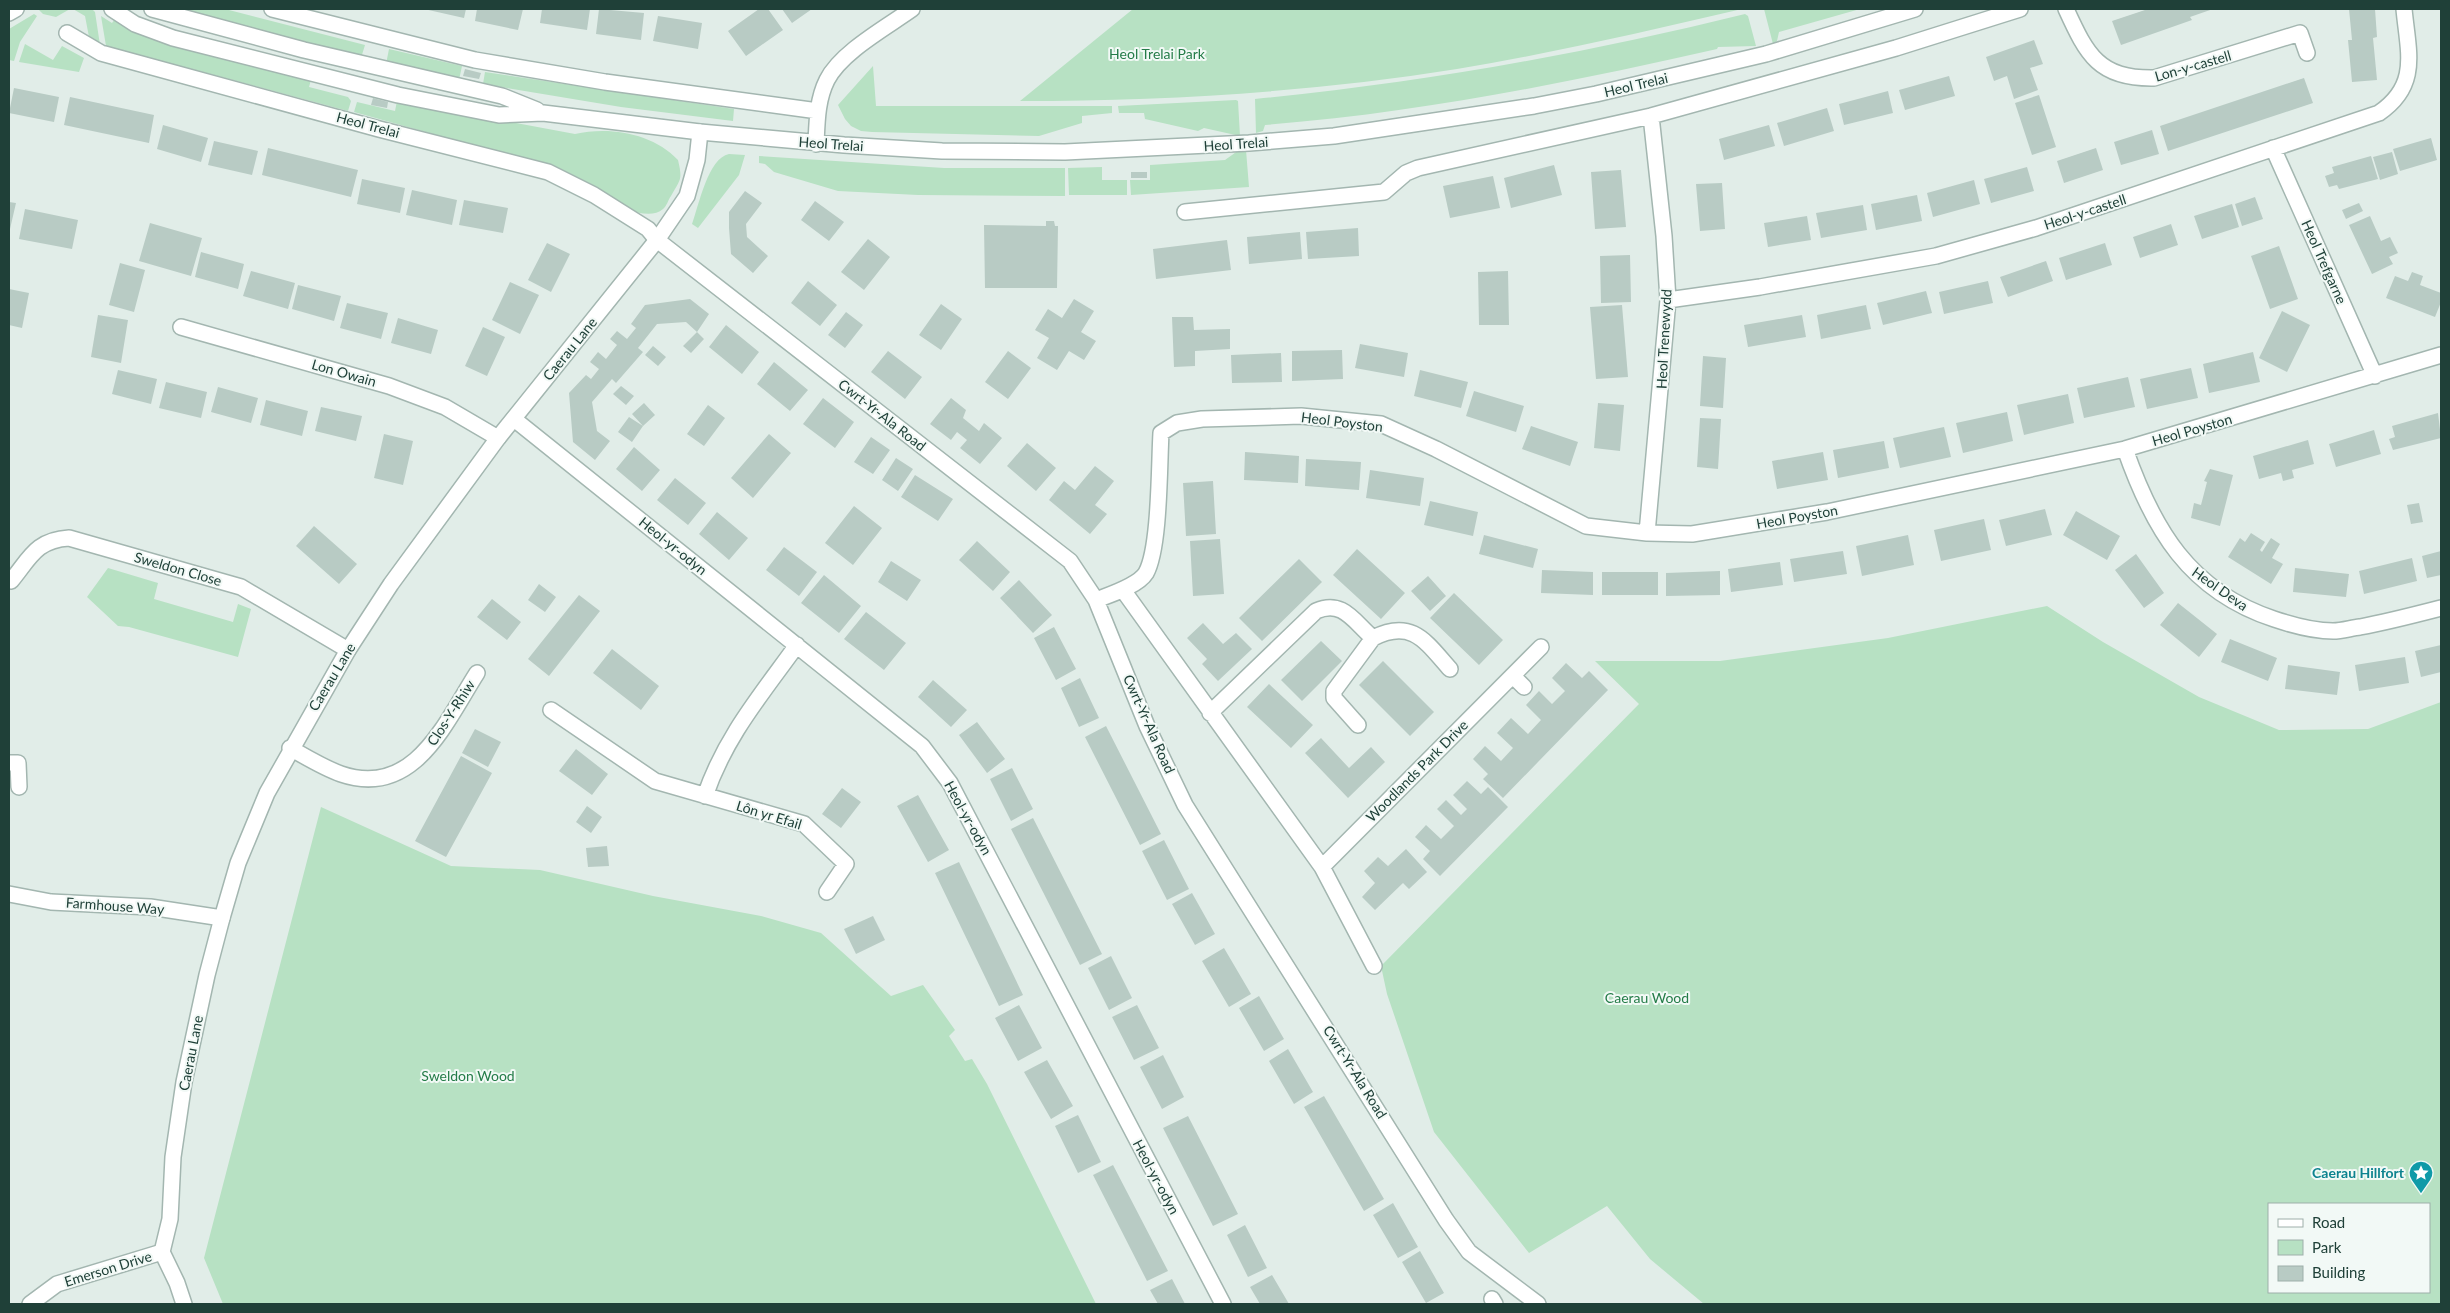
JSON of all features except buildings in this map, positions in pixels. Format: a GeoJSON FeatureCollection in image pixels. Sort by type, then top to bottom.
{"type":"FeatureCollection","features":[{"type":"Feature","properties":{"kind":"street"},"geometry":{"type":"LineString","coordinates":[[9,13],[16,9]]}},
{"type":"Feature","properties":{"kind":"street","name":"Heol Trelai"},"geometry":{"type":"LineString","coordinates":[[112,9],[135,24],[173,38],[398,95],[499,114],[543,113],[816,144],[942,150],[1066,152],[1249,143],[1334,136],[1452,119],[1596,94],[1766,54],[1915,9]]}},
{"type":"Feature","properties":{"kind":"street","name":"Heol Trelai"},"geometry":{"type":"LineString","coordinates":[[152,9],[304,50],[502,96],[543,113]]}},
{"type":"Feature","properties":{"kind":"street"},"geometry":{"type":"LineString","coordinates":[[272,9],[293,11],[412,46],[490,63],[615,84],[818,110]]}},
{"type":"Feature","properties":{"kind":"street"},"geometry":{"type":"LineString","coordinates":[[816,144],[818,110],[828,78],[839,64],[912,9]]}},
{"type":"Feature","properties":{"kind":"street"},"geometry":{"type":"LineString","coordinates":[[1185,212],[1384,192],[1406,173],[1418,168],[1651,116],[1896,48],[2020,9]]}},
{"type":"Feature","properties":{"kind":"street","name":"Lon-y-castell"},"geometry":{"type":"LineString","coordinates":[[2066,9],[2079,38],[2093,57],[2113,74],[2134,79],[2154,78],[2300,33],[2307,53]]}},
{"type":"Feature","properties":{"kind":"street","name":"Heol-y-castell"},"geometry":{"type":"LineString","coordinates":[[1668,300],[1760,287],[1936,256],[2036,228],[2379,113],[2393,104],[2403,90],[2409,66],[2404,9]]}},
{"type":"Feature","properties":{"kind":"street","name":"Heol Trelai"},"geometry":{"type":"LineString","coordinates":[[66,33],[101,53],[379,129],[548,172],[594,194],[648,229],[657,240]]}},
{"type":"Feature","properties":{"kind":"street","name":"Heol Trenewydd"},"geometry":{"type":"LineString","coordinates":[[1647,533],[1668,300],[1664,236],[1651,116]]}},
{"type":"Feature","properties":{"kind":"street","name":"Caerau Lane"},"geometry":{"type":"LineString","coordinates":[[162,1252],[170,1218],[173,1157],[184,1082],[207,975],[238,864],[267,792],[290,748],[348,650],[391,584],[498,438],[657,240],[687,196],[696,160],[700,132]]}},
{"type":"Feature","properties":{"kind":"street","name":"Heol Trefgarne"},"geometry":{"type":"LineString","coordinates":[[2272,148],[2376,376]]}},
{"type":"Feature","properties":{"kind":"street","name":"Cwrt-Yr-Ala Road"},"geometry":{"type":"LineString","coordinates":[[657,240],[1070,561],[1096,600],[1148,726],[1185,805],[1446,1220],[1469,1252],[1538,1304]]}},
{"type":"Feature","properties":{"kind":"street","name":"Lon Owain"},"geometry":{"type":"LineString","coordinates":[[181,327],[389,386],[445,407],[498,438]]}},
{"type":"Feature","properties":{"kind":"street","name":"Heol Poyston"},"geometry":{"type":"LineString","coordinates":[[1123,590],[1145,575],[1154,547],[1161,433],[1177,423],[1202,419],[1301,416],[1381,424],[1436,449],[1586,526],[1647,533],[1692,534],[1827,512],[2125,449],[2376,376],[2441,355]]}},
{"type":"Feature","properties":{"kind":"street","name":"Heol-yr-odyn"},"geometry":{"type":"LineString","coordinates":[[514,419],[922,746],[950,783],[1223,1304]]}},
{"type":"Feature","properties":{"kind":"street","name":"Heol Deva"},"geometry":{"type":"LineString","coordinates":[[2125,449],[2140,493],[2160,530],[2185,564],[2215,589],[2254,612],[2292,624],[2334,631],[2441,608]]}},
{"type":"Feature","properties":{"kind":"street","name":"Sweldon Close"},"geometry":{"type":"LineString","coordinates":[[11,581],[41,544],[54,539],[69,538],[241,587],[348,650]]}},
{"type":"Feature","properties":{"kind":"street"},"geometry":{"type":"LineString","coordinates":[[1096,600],[1123,590],[1322,867],[1374,966]]}},
{"type":"Feature","properties":{"kind":"street"},"geometry":{"type":"LineString","coordinates":[[1210,712],[1316,611],[1326,606],[1343,610],[1373,638]]}},
{"type":"Feature","properties":{"kind":"street"},"geometry":{"type":"LineString","coordinates":[[1358,725],[1334,698],[1334,691],[1373,638],[1386,631],[1406,630],[1420,635],[1450,668]]}},
{"type":"Feature","properties":{"kind":"street"},"geometry":{"type":"LineString","coordinates":[[705,796],[715,767],[732,735],[797,645]]}},
{"type":"Feature","properties":{"kind":"street","name":"Woodlands Park Drive"},"geometry":{"type":"LineString","coordinates":[[1322,867],[1542,647]]}},
{"type":"Feature","properties":{"kind":"street","name":"Clos-Y-Rhiw"},"geometry":{"type":"LineString","coordinates":[[290,748],[342,774],[378,779],[410,767],[430,746],[477,673]]}},
{"type":"Feature","properties":{"kind":"street"},"geometry":{"type":"LineString","coordinates":[[1513,676],[1524,687]]}},
{"type":"Feature","properties":{"kind":"street","name":"Lôn yr Efail"},"geometry":{"type":"LineString","coordinates":[[551,710],[655,781],[804,824],[846,864],[827,892]]}},
{"type":"Feature","properties":{"kind":"street"},"geometry":{"type":"LineString","coordinates":[[9,763],[18,764],[19,787]]}},
{"type":"Feature","properties":{"kind":"street","name":"Farmhouse Way"},"geometry":{"type":"LineString","coordinates":[[9,894],[51,902],[150,907],[222,918]]}},
{"type":"Feature","properties":{"kind":"street"},"geometry":{"type":"LineString","coordinates":[[162,1252],[177,1283],[184,1304]]}},
{"type":"Feature","properties":{"kind":"street","name":"Emerson Drive"},"geometry":{"type":"LineString","coordinates":[[30,1304],[57,1284],[162,1252]]}},
{"type":"Feature","properties":{"kind":"green space"},"geometry":{"type":"Polygon","coordinates":[[[70,9],[56,17],[43,14],[39,10],[70,9]]]}},
{"type":"Feature","properties":{"kind":"green space"},"geometry":{"type":"Polygon","coordinates":[[[73,9],[92,9],[95,12],[100,45],[89,37],[85,16],[73,9]]]}},
{"type":"Feature","properties":{"kind":"green space"},"geometry":{"type":"Polygon","coordinates":[[[172,9],[225,9],[365,45],[361,58],[172,9]]]}},
{"type":"Feature","properties":{"kind":"green space","name":"Heol Trelai Park"},"geometry":{"type":"Polygon","coordinates":[[[1133,9],[1742,9],[1529,56],[1457,69],[1349,84],[1185,97],[1020,101],[1133,9]]]}},
{"type":"Feature","properties":{"kind":"green space"},"geometry":{"type":"Polygon","coordinates":[[[1764,9],[1860,9],[1779,32],[1777,41],[1773,44],[1764,9]]]}},
{"type":"Feature","properties":{"kind":"green space"},"geometry":{"type":"Polygon","coordinates":[[[34,14],[37,16],[20,42],[14,61],[9,60],[9,29],[34,14]]]}},
{"type":"Feature","properties":{"kind":"green space"},"geometry":{"type":"Polygon","coordinates":[[[1745,14],[1748,16],[1756,46],[1718,47],[1717,49],[1605,74],[1436,105],[1322,120],[1265,125],[1263,131],[1256,133],[1255,99],[1379,85],[1502,66],[1623,42],[1745,14]]]}},
{"type":"Feature","properties":{"kind":"green space"},"geometry":{"type":"Polygon","coordinates":[[[101,16],[112,23],[115,19],[311,80],[309,87],[348,97],[351,101],[348,111],[106,46],[101,16]]]}},
{"type":"Feature","properties":{"kind":"green space"},"geometry":{"type":"Polygon","coordinates":[[[25,44],[53,60],[62,46],[84,58],[79,72],[19,62],[25,44]]]}},
{"type":"Feature","properties":{"kind":"green space"},"geometry":{"type":"Polygon","coordinates":[[[389,49],[462,66],[459,80],[386,64],[389,49]]]}},
{"type":"Feature","properties":{"kind":"green space"},"geometry":{"type":"Polygon","coordinates":[[[873,66],[876,106],[1112,106],[1112,113],[1082,116],[1082,123],[1039,136],[861,131],[851,126],[838,105],[873,66]]]}},
{"type":"Feature","properties":{"kind":"green space"},"geometry":{"type":"Polygon","coordinates":[[[485,72],[734,109],[733,121],[621,107],[483,84],[485,72]]]}},
{"type":"Feature","properties":{"kind":"green space"},"geometry":{"type":"Polygon","coordinates":[[[397,101],[575,134],[602,131],[630,134],[656,143],[678,160],[680,180],[663,209],[653,213],[641,213],[612,203],[597,195],[561,173],[562,170],[354,112],[357,102],[395,111],[397,101]]]}},
{"type":"Feature","properties":{"kind":"green space"},"geometry":{"type":"Polygon","coordinates":[[[1238,101],[1240,136],[1204,128],[1198,131],[1145,119],[1144,113],[1119,113],[1118,106],[1238,101]]]}},
{"type":"Feature","properties":{"kind":"green space"},"geometry":{"type":"Polygon","coordinates":[[[1239,150],[1246,150],[1249,187],[1131,195],[1130,180],[1150,180],[1150,165],[1225,160],[1239,150]]]}},
{"type":"Feature","properties":{"kind":"green space"},"geometry":{"type":"Polygon","coordinates":[[[729,154],[745,155],[739,175],[698,228],[692,224],[705,183],[715,164],[722,157],[729,154]]]}},
{"type":"Feature","properties":{"kind":"green space"},"geometry":{"type":"Polygon","coordinates":[[[759,156],[944,168],[1065,168],[1065,196],[918,195],[838,191],[774,172],[765,164],[759,163],[759,156]]]}},
{"type":"Feature","properties":{"kind":"green space"},"geometry":{"type":"Polygon","coordinates":[[[1102,167],[1102,180],[1127,180],[1127,195],[1069,195],[1068,168],[1102,167]]]}},
{"type":"Feature","properties":{"kind":"green space"},"geometry":{"type":"Polygon","coordinates":[[[108,568],[158,583],[154,599],[233,622],[238,604],[251,609],[238,657],[129,627],[118,626],[87,597],[108,568]]]}},
{"type":"Feature","properties":{"kind":"green space","name":"Caerau Wood"},"geometry":{"type":"Polygon","coordinates":[[[2047,606],[2103,642],[2199,697],[2279,730],[2368,729],[2441,702],[2441,1304],[1704,1304],[1650,1259],[1607,1206],[1529,1253],[1434,1132],[1387,994],[1381,966],[1639,704],[1595,661],[1720,661],[1888,638],[2047,606]]]}},
{"type":"Feature","properties":{"kind":"green space","name":"Sweldon Wood"},"geometry":{"type":"Polygon","coordinates":[[[321,807],[451,866],[540,870],[653,896],[761,916],[821,933],[891,996],[923,985],[955,1030],[949,1036],[965,1061],[972,1059],[987,1084],[1096,1304],[223,1304],[204,1258],[321,807]]]}},
{"type":"Feature","properties":{"kind":"place","name":"Caerau Hillfort"},"geometry":{"type":"Point","coordinates":[2421,1194]}}]}
